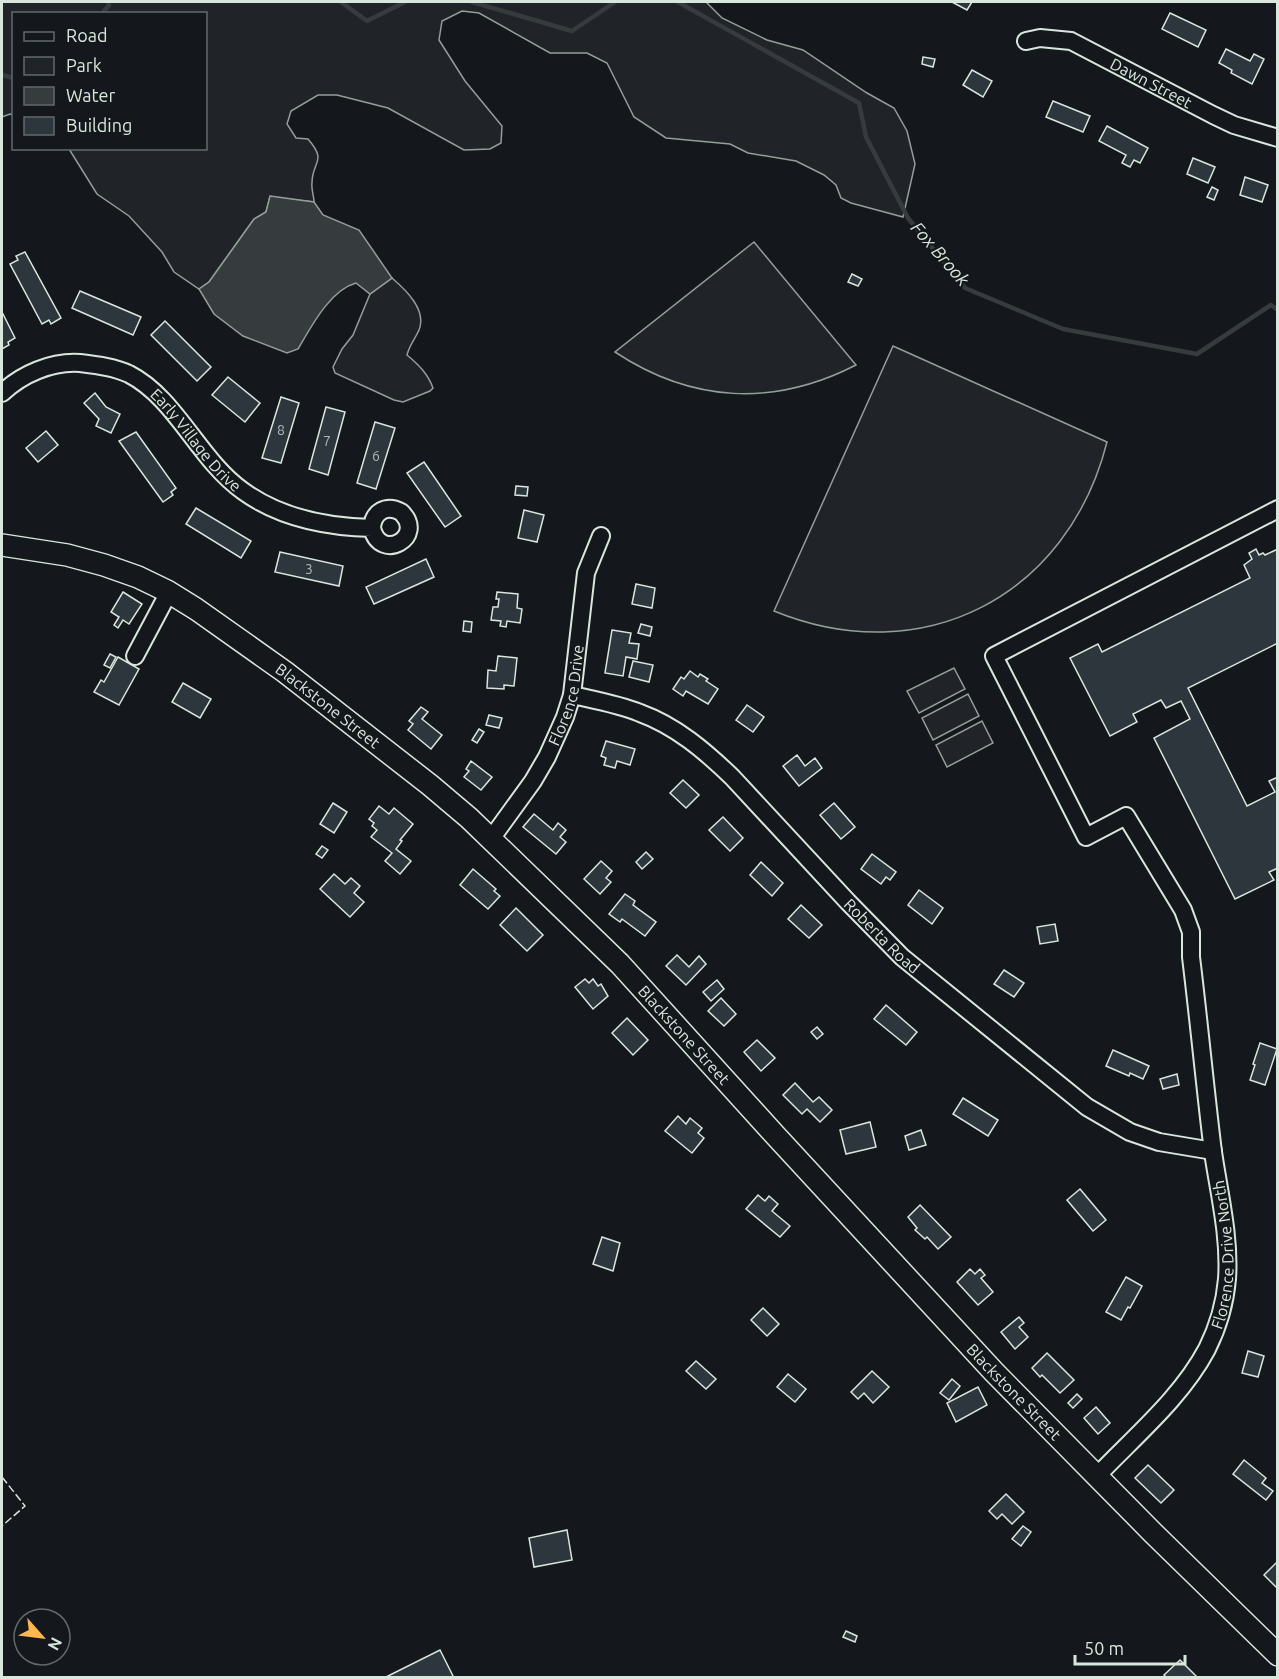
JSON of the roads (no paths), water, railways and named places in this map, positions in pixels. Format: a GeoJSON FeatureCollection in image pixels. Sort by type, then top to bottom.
{"type":"FeatureCollection","features":[{"type":"Feature","properties":{"kind":"main road","name":"Blackstone Street"},"geometry":{"type":"LineString","coordinates":[[2,545],[67,555],[104,565],[138,577],[169,592],[285,672],[429,784],[491,839],[635,980],[994,1372],[1278,1655]]}},
{"type":"Feature","properties":{"kind":"street","name":"Dawn Street"},"geometry":{"type":"LineString","coordinates":[[1026,41],[1040,38],[1071,41],[1213,115],[1278,138]]}},
{"type":"Feature","properties":{"kind":"street","name":"Early Village Drive"},"geometry":{"type":"LineString","coordinates":[[2,393],[21,379],[45,368],[70,363],[100,365],[127,373],[156,394],[223,475],[243,491],[263,503],[300,518],[324,524],[372,528]]}},
{"type":"Feature","properties":{"kind":"street","name":"Florence Drive North"},"geometry":{"type":"LineString","coordinates":[[1097,1476],[1186,1381],[1208,1347],[1221,1313],[1227,1276],[1227,1258],[1191,957],[1191,932],[1184,910],[1126,816],[1086,837],[994,656],[1278,509]]}},
{"type":"Feature","properties":{"kind":"street","name":"Florence Drive"},"geometry":{"type":"LineString","coordinates":[[491,839],[518,804],[560,731],[572,694],[586,573],[593,552],[602,536]]}},
{"type":"Feature","properties":{"kind":"street"},"geometry":{"type":"LineString","coordinates":[[135,656],[169,592]]}},
{"type":"Feature","properties":{"kind":"street","name":"Roberta Road"},"geometry":{"type":"LineString","coordinates":[[572,694],[641,713],[675,731],[709,755],[865,921],[902,957],[1087,1107],[1130,1132],[1159,1142],[1213,1151]]}},
{"type":"Feature","properties":{"kind":"water"},"geometry":{"type":"Polygon","coordinates":[[[270,196],[314,202],[323,215],[359,230],[392,278],[370,294],[356,283],[338,293],[322,310],[298,349],[287,353],[243,336],[214,314],[199,289],[209,282],[254,219],[266,212],[270,196]]]}},
{"type":"Feature","properties":{"kind":"waterway","name":"Fox Brook"},"geometry":{"type":"LineString","coordinates":[[104,12],[109,5],[108,2]]}},
{"type":"Feature","properties":{"kind":"waterway","name":"Fox Brook"},"geometry":{"type":"LineString","coordinates":[[341,2],[367,21],[405,2]]}},
{"type":"Feature","properties":{"kind":"waterway","name":"Fox Brook"},"geometry":{"type":"LineString","coordinates":[[472,2],[572,31],[615,2]]}},
{"type":"Feature","properties":{"kind":"waterway","name":"Fox Brook"},"geometry":{"type":"LineString","coordinates":[[678,2],[859,103],[866,137],[908,218],[965,288],[1063,329],[1197,354],[1271,305],[1278,310]]}},
{"type":"Feature","properties":{"kind":"waterway","name":"Fox Brook"},"geometry":{"type":"LineString","coordinates":[[2,75],[12,78]]}}]}
